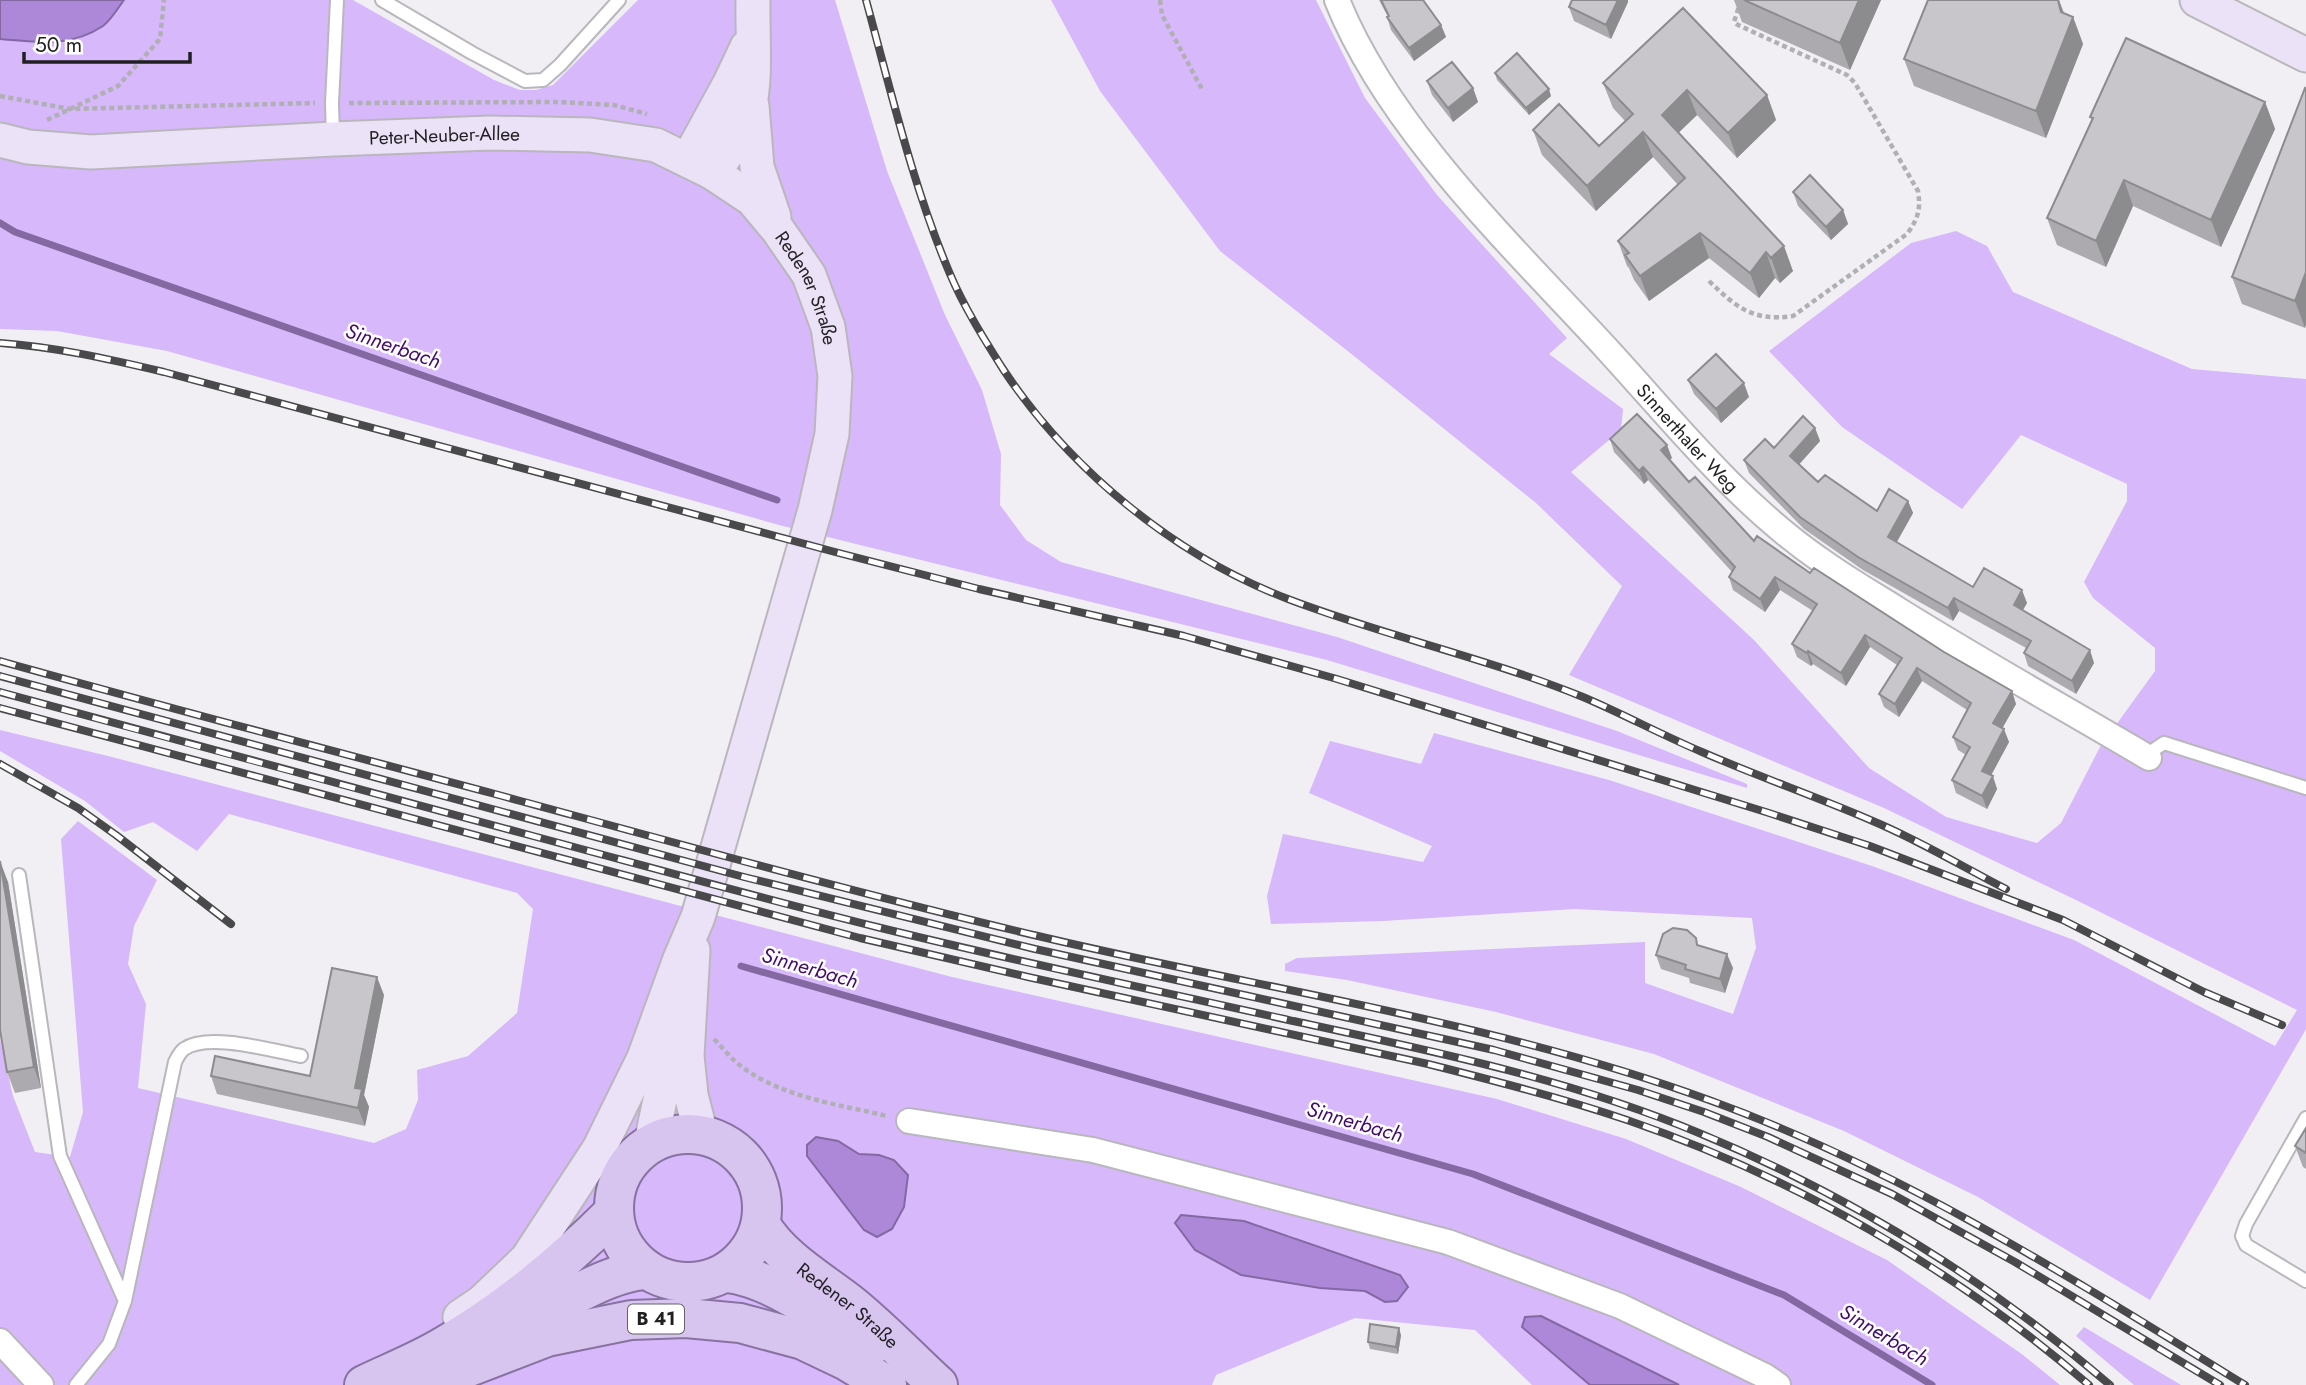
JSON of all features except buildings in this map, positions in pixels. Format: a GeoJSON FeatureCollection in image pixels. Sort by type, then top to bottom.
{"type":"FeatureCollection","features":[{"type":"Feature","properties":{"kind":"main road"},"geometry":{"type":"LineString","coordinates":[[753,0],[751,96],[757,167],[778,230]]}},
{"type":"Feature","properties":{"kind":"main road"},"geometry":{"type":"LineString","coordinates":[[2197,0],[2306,55]]}},
{"type":"Feature","properties":{"kind":"main road"},"geometry":{"type":"LineString","coordinates":[[701,167],[730,83],[752,35]]}},
{"type":"Feature","properties":{"kind":"main road"},"geometry":{"type":"LineString","coordinates":[[701,167],[728,153],[746,120],[751,96]]}},
{"type":"Feature","properties":{"kind":"main road","name":"Peter-Neuber-Allee"},"geometry":{"type":"LineString","coordinates":[[0,120],[168,147]]}},
{"type":"Feature","properties":{"kind":"main road","name":"Peter-Neuber-Allee"},"geometry":{"type":"LineString","coordinates":[[0,140],[28,147],[91,152],[490,133],[590,135],[656,145],[701,167]]}},
{"type":"Feature","properties":{"kind":"main road","name":"Redener Straße"},"geometry":{"type":"LineString","coordinates":[[698,917],[815,509],[832,434],[835,376],[828,327],[809,275],[778,230],[752,199],[701,167]]}},
{"type":"Feature","properties":{"kind":"main road"},"geometry":{"type":"LineString","coordinates":[[692,962],[681,997],[651,1143],[676,1135],[701,1134],[691,1095],[687,1056],[692,962],[698,917]]}},
{"type":"Feature","properties":{"kind":"main road"},"geometry":{"type":"LineString","coordinates":[[355,1385],[482,1302],[527,1259],[599,1149],[644,1058],[698,917]]}},
{"type":"Feature","properties":{"kind":"main road","name":"B 41"},"geometry":{"type":"LineString","coordinates":[[651,1143],[637,1153],[624,1170],[615,1190],[617,1231],[628,1252],[647,1270],[671,1281],[693,1283],[711,1280],[727,1273],[752,1248],[761,1224],[763,1207],[758,1181],[747,1162],[731,1147],[701,1134]]}},
{"type":"Feature","properties":{"kind":"main road"},"geometry":{"type":"LineString","coordinates":[[364,1385],[445,1346],[520,1296],[614,1212]]}},
{"type":"Feature","properties":{"kind":"main road","name":"Redener Straße"},"geometry":{"type":"LineString","coordinates":[[761,1224],[768,1236],[795,1262],[856,1309],[937,1385]]}},
{"type":"Feature","properties":{"kind":"main road"},"geometry":{"type":"LineString","coordinates":[[407,1385],[603,1280],[631,1270],[647,1270]]}},
{"type":"Feature","properties":{"kind":"main road"},"geometry":{"type":"LineString","coordinates":[[727,1273],[741,1275],[773,1288],[826,1320],[910,1385]]}},
{"type":"Feature","properties":{"kind":"main road","name":"B 41"},"geometry":{"type":"LineString","coordinates":[[422,1385],[547,1337],[631,1320],[686,1318],[740,1324],[803,1340],[845,1360],[887,1385]]}},
{"type":"Feature","properties":{"kind":"street","name":"Sinnerthaler Weg"},"geometry":{"type":"LineString","coordinates":[[1337,0],[1348,27],[1392,101],[1439,162],[1475,205],[1693,443],[1766,518],[1819,560],[1983,662],[2149,758]]}},
{"type":"Feature","properties":{"kind":"street"},"geometry":{"type":"LineString","coordinates":[[909,1121],[1093,1150],[1448,1242],[1620,1306],[1777,1385]]}},
{"type":"Feature","properties":{"kind":"street"},"geometry":{"type":"LineString","coordinates":[[0,1341],[41,1385]]}},
{"type":"Feature","properties":{"kind":"lane"},"geometry":{"type":"LineString","coordinates":[[332,139],[337,0]]}},
{"type":"Feature","properties":{"kind":"lane"},"geometry":{"type":"LineString","coordinates":[[382,0],[525,81],[542,80],[560,65],[619,0]]}},
{"type":"Feature","properties":{"kind":"lane"},"geometry":{"type":"LineString","coordinates":[[2149,758],[2155,749],[2164,743],[2306,788]]}},
{"type":"Feature","properties":{"kind":"lane"},"geometry":{"type":"LineString","coordinates":[[19,875],[60,1156],[125,1301]]}},
{"type":"Feature","properties":{"kind":"lane"},"geometry":{"type":"LineString","coordinates":[[76,1385],[109,1344],[125,1301],[174,1062],[183,1050],[200,1043],[231,1044],[301,1056]]}},
{"type":"Feature","properties":{"kind":"lane"},"geometry":{"type":"LineString","coordinates":[[2306,1118],[2246,1224],[2242,1236],[2246,1245],[2306,1280]]}},
{"type":"Feature","properties":{"kind":"path"},"geometry":{"type":"LineString","coordinates":[[34,127],[118,86],[160,40],[164,0]]}},
{"type":"Feature","properties":{"kind":"path"},"geometry":{"type":"LineString","coordinates":[[1160,0],[1162,15],[1203,91]]}},
{"type":"Feature","properties":{"kind":"path"},"geometry":{"type":"LineString","coordinates":[[1709,281],[1736,306],[1750,313],[1774,319],[1793,316],[1907,234],[1916,222],[1921,207],[1918,191],[1855,82],[1847,75],[1738,25],[1734,22],[1741,0]]}},
{"type":"Feature","properties":{"kind":"path"},"geometry":{"type":"LineString","coordinates":[[710,1035],[737,1062],[758,1077],[786,1091],[909,1121]]}},
{"type":"Feature","properties":{"kind":"shaded area"},"geometry":{"type":"Polygon","coordinates":[[[0,0],[124,0],[103,26],[91,33],[66,41],[40,42],[0,39],[0,0]]]}},
{"type":"Feature","properties":{"kind":"shaded area"},"geometry":{"type":"Polygon","coordinates":[[[124,0],[353,0],[494,80],[520,90],[536,90],[553,85],[638,0],[835,0],[887,171],[945,315],[982,390],[1001,454],[1000,505],[1026,540],[1061,562],[1337,637],[1617,731],[1747,784],[1747,788],[1327,660],[779,525],[167,351],[57,331],[0,329],[0,39],[40,43],[105,25],[124,0]]]}},
{"type":"Feature","properties":{"kind":"shaded area"},"geometry":{"type":"Polygon","coordinates":[[[1051,0],[1316,0],[1365,98],[1437,195],[1567,338],[1549,354],[1623,409],[1621,430],[1571,472],[1754,640],[1869,768],[1946,817],[2037,843],[2061,823],[2100,747],[2155,671],[2155,648],[2093,598],[2084,582],[2127,501],[2127,484],[2021,435],[1962,509],[1842,427],[1769,351],[1911,243],[1956,231],[1987,246],[2013,292],[2192,369],[2306,379],[2306,1029],[2150,1300],[1978,1197],[1844,1131],[1654,1054],[1496,1012],[1347,980],[1285,971],[1285,964],[1297,958],[1645,942],[1645,983],[1733,1014],[1756,948],[1752,918],[1575,909],[1383,921],[1271,924],[1267,896],[1283,834],[1423,862],[1432,846],[1309,793],[1330,741],[1421,764],[1434,733],[1609,780],[1872,866],[2074,940],[2275,1046],[2297,1010],[1884,808],[1569,675],[1622,586],[1536,503],[1220,251],[1100,91],[1051,0]]]}},
{"type":"Feature","properties":{"kind":"shaded area"},"geometry":{"type":"Polygon","coordinates":[[[0,730],[952,977],[1497,1099],[1626,1139],[1741,1187],[1887,1260],[2023,1355],[2060,1385],[1679,1385],[1541,1316],[1522,1327],[1590,1385],[1532,1385],[1475,1330],[1355,1318],[1216,1375],[1212,1385],[0,1385],[0,1039],[13,1096],[35,1152],[70,1157],[83,1112],[61,839],[78,821],[157,880],[134,926],[128,964],[146,1004],[138,1088],[374,1143],[406,1129],[418,1100],[417,1070],[468,1056],[517,1013],[533,909],[517,893],[229,814],[197,851],[153,822],[124,832],[85,801],[0,751],[0,730]],[[838,1141],[807,1156],[864,1230],[877,1236],[859,1154],[838,1141]],[[1181,1215],[1241,1275],[1320,1288],[1365,1291],[1385,1302],[1294,1237],[1244,1222],[1181,1215]]]}},
{"type":"Feature","properties":{"kind":"shaded area"},"geometry":{"type":"Polygon","coordinates":[[[816,1137],[838,1141],[859,1154],[879,1155],[894,1160],[908,1175],[904,1207],[892,1229],[877,1237],[864,1230],[807,1156],[807,1145],[816,1137]]]}},
{"type":"Feature","properties":{"kind":"shaded area"},"geometry":{"type":"Polygon","coordinates":[[[1181,1215],[1244,1221],[1400,1275],[1408,1287],[1397,1301],[1385,1302],[1365,1291],[1320,1288],[1241,1275],[1195,1250],[1175,1223],[1181,1215]]]}},
{"type":"Feature","properties":{"kind":"shaded area"},"geometry":{"type":"Polygon","coordinates":[[[1541,1316],[1679,1385],[1590,1385],[1522,1327],[1525,1317],[1541,1316]]]}},
{"type":"Feature","properties":{"kind":"shaded area"},"geometry":{"type":"Polygon","coordinates":[[[2084,1327],[2181,1385],[2134,1385],[2076,1336],[2084,1327]]]}},
{"type":"Feature","properties":{"kind":"waterway","name":"Sinnerbach"},"geometry":{"type":"LineString","coordinates":[[0,223],[15,232],[777,500]]}},
{"type":"Feature","properties":{"kind":"waterway","name":"Sinnerbach"},"geometry":{"type":"LineString","coordinates":[[741,966],[1473,1174],[1784,1295],[1932,1385]]}},
{"type":"Feature","properties":{"kind":"railway"},"geometry":{"type":"LineString","coordinates":[[866,0],[914,173],[937,241],[962,299],[1003,369],[1030,406],[1060,442],[1128,506],[1205,559],[1246,581],[1325,612],[1510,670],[1583,697],[1702,752],[1892,829],[2006,889]]}},
{"type":"Feature","properties":{"kind":"railway"},"geometry":{"type":"LineString","coordinates":[[0,343],[103,358],[164,372],[835,552],[979,589],[1184,636],[1337,679],[1870,846],[2063,920],[2204,992],[2282,1025]]}},
{"type":"Feature","properties":{"kind":"railway"},"geometry":{"type":"LineString","coordinates":[[0,661],[902,903],[1122,955],[1461,1027],[1627,1072],[1780,1128],[1917,1193],[2050,1266],[2245,1385]]}},
{"type":"Feature","properties":{"kind":"railway"},"geometry":{"type":"LineString","coordinates":[[0,676],[744,877],[1035,949],[1494,1050],[1638,1090],[1768,1137],[1892,1194],[2015,1262],[2220,1385]]}},
{"type":"Feature","properties":{"kind":"railway"},"geometry":{"type":"LineString","coordinates":[[0,692],[837,917],[1037,965],[1451,1056],[1602,1097],[1755,1157],[1863,1212],[1965,1275],[2015,1310],[2110,1385]]}},
{"type":"Feature","properties":{"kind":"railway"},"geometry":{"type":"LineString","coordinates":[[0,708],[860,938],[1428,1064],[1603,1112],[1751,1169],[1870,1230],[1984,1303],[2089,1385]]}},
{"type":"Feature","properties":{"kind":"railway"},"geometry":{"type":"LineString","coordinates":[[0,764],[78,808],[231,924]]}}]}
